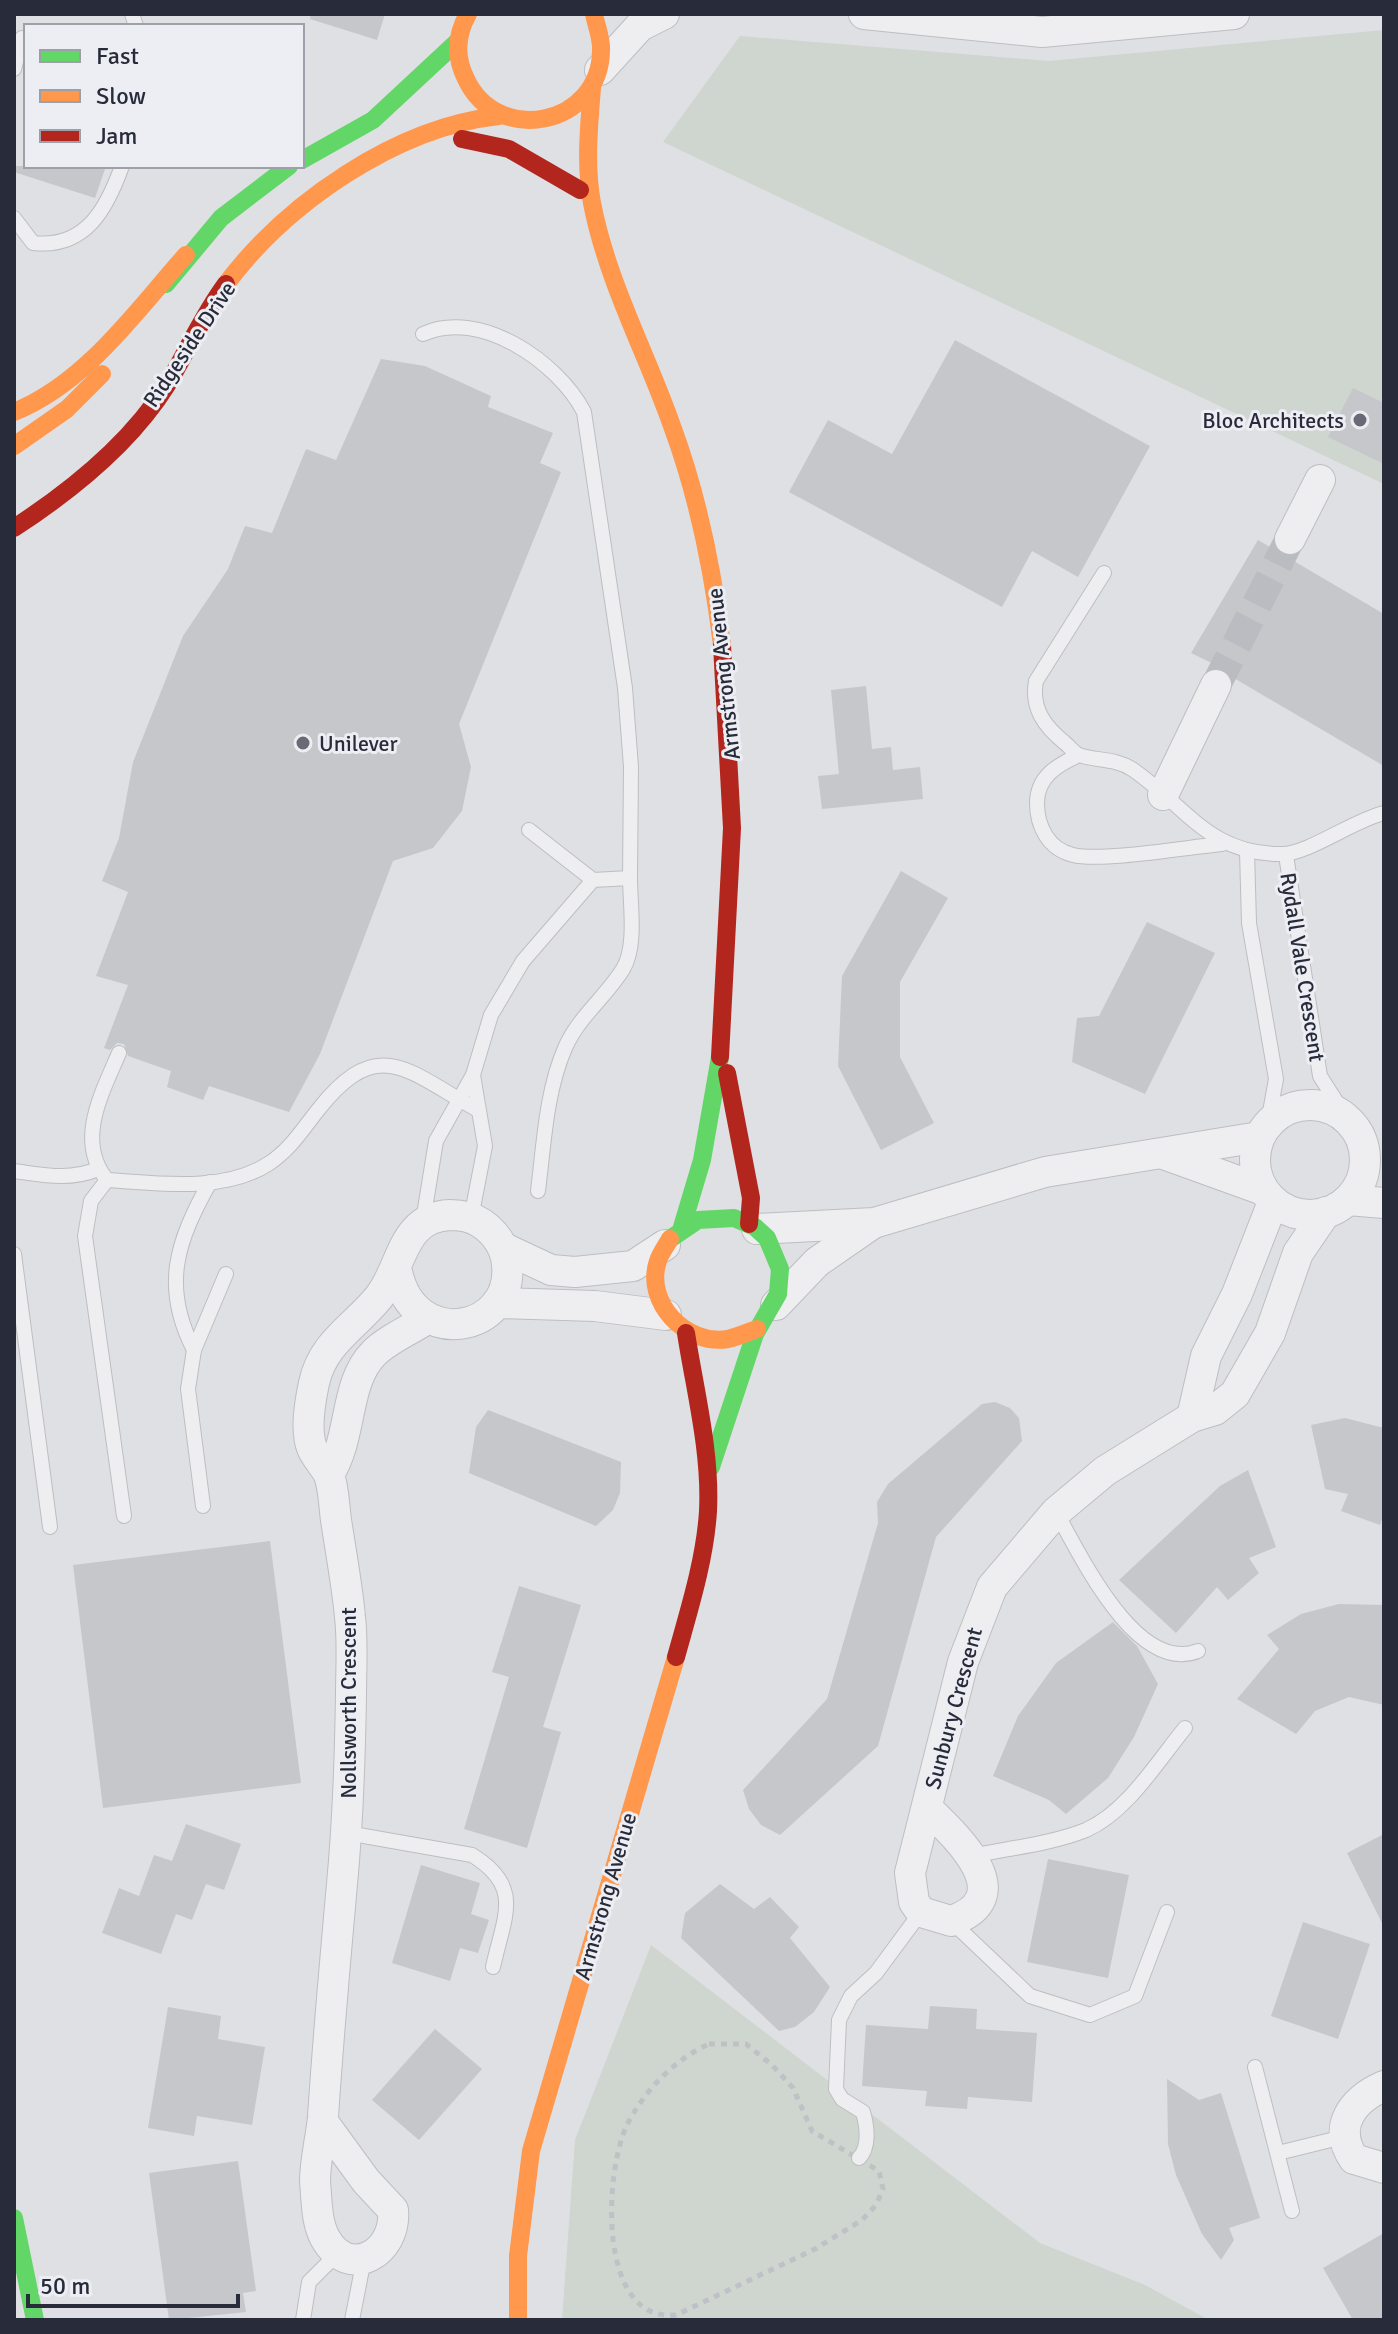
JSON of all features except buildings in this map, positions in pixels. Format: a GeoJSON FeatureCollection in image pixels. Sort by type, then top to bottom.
{"type":"FeatureCollection","features":[{"type":"Feature","properties":{"kind":"main road"},"geometry":{"type":"LineString","coordinates":[[468,14],[459,40],[463,76],[472,93],[499,116],[522,123],[537,138]]}},
{"type":"Feature","properties":{"kind":"main road","name":"Armstrong Avenue"},"geometry":{"type":"LineString","coordinates":[[594,14],[603,51],[596,79],[588,166],[595,218]]}},
{"type":"Feature","properties":{"kind":"main road"},"geometry":{"type":"LineString","coordinates":[[304,159],[329,148],[373,120],[459,40]]}},
{"type":"Feature","properties":{"kind":"main road"},"geometry":{"type":"LineString","coordinates":[[522,123],[560,115],[578,103],[596,79]]}},
{"type":"Feature","properties":{"kind":"main road","name":"Ridgeside Drive"},"geometry":{"type":"LineString","coordinates":[[14,528],[48,508],[106,456],[163,390],[201,320],[270,231],[313,195],[399,146],[447,124],[499,116]]}},
{"type":"Feature","properties":{"kind":"main road"},"geometry":{"type":"LineString","coordinates":[[399,146],[472,138],[496,143],[580,190]]}},
{"type":"Feature","properties":{"kind":"main road","name":"Armstrong Avenue"},"geometry":{"type":"LineString","coordinates":[[553,153],[580,190],[595,218],[682,457],[714,579],[724,648],[734,760],[734,820],[723,1052],[692,1201],[674,1236]]}},
{"type":"Feature","properties":{"kind":"main road"},"geometry":{"type":"LineString","coordinates":[[14,412],[32,408],[64,386],[242,197],[286,168]]}},
{"type":"Feature","properties":{"kind":"main road"},"geometry":{"type":"LineString","coordinates":[[14,446],[67,409],[98,379],[186,255]]}},
{"type":"Feature","properties":{"kind":"main road","name":"Armstrong Avenue"},"geometry":{"type":"LineString","coordinates":[[723,1052],[751,1198],[753,1226]]}},
{"type":"Feature","properties":{"kind":"main road"},"geometry":{"type":"LineString","coordinates":[[720,1216],[753,1226],[769,1241],[779,1263],[781,1289],[776,1305],[757,1329],[740,1338],[722,1342],[676,1324],[655,1281],[674,1236],[700,1218],[720,1216]]}},
{"type":"Feature","properties":{"kind":"main road","name":"Armstrong Avenue"},"geometry":{"type":"LineString","coordinates":[[518,2320],[518,2256],[531,2151],[690,1608],[705,1544],[708,1475],[676,1324]]}},
{"type":"Feature","properties":{"kind":"main road","name":"Armstrong Avenue"},"geometry":{"type":"LineString","coordinates":[[708,1475],[757,1329]]}},
{"type":"Feature","properties":{"kind":"main road"},"geometry":{"type":"LineString","coordinates":[[14,2218],[35,2320]]}},
{"type":"Feature","properties":{"kind":"street"},"geometry":{"type":"LineString","coordinates":[[596,79],[640,26],[664,14]]}},
{"type":"Feature","properties":{"kind":"street"},"geometry":{"type":"LineString","coordinates":[[864,14],[1042,32],[1234,14]]}},
{"type":"Feature","properties":{"kind":"street"},"geometry":{"type":"LineString","coordinates":[[1290,539],[1320,480]]}},
{"type":"Feature","properties":{"kind":"street"},"geometry":{"type":"LineString","coordinates":[[1163,795],[1216,685]]}},
{"type":"Feature","properties":{"kind":"street"},"geometry":{"type":"LineString","coordinates":[[1192,1417],[1206,1356],[1237,1294],[1268,1196],[1256,1174],[1254,1155],[1263,1130],[1286,1110],[1307,1104],[1329,1108],[1364,1134],[1364,1171],[1337,1206]]}},
{"type":"Feature","properties":{"kind":"street"},"geometry":{"type":"LineString","coordinates":[[753,1226],[874,1223],[1045,1172],[1263,1130]]}},
{"type":"Feature","properties":{"kind":"street"},"geometry":{"type":"LineString","coordinates":[[1157,1152],[1268,1196],[1289,1211],[1308,1215],[1337,1206],[1384,1203]]}},
{"type":"Feature","properties":{"kind":"street","name":"Sunbury Crescent"},"geometry":{"type":"LineString","coordinates":[[921,1912],[914,1902],[910,1873],[963,1662],[980,1611],[992,1587],[1056,1512],[1105,1471],[1192,1417],[1215,1410],[1235,1394],[1253,1368],[1270,1333],[1290,1270],[1337,1206]]}},
{"type":"Feature","properties":{"kind":"street"},"geometry":{"type":"LineString","coordinates":[[440,1215],[471,1218],[493,1232],[504,1248],[508,1267],[505,1286],[497,1303],[482,1316],[465,1324],[445,1325],[427,1319],[411,1308],[401,1291],[397,1272],[399,1253],[408,1236],[422,1223],[440,1215]]}},
{"type":"Feature","properties":{"kind":"street"},"geometry":{"type":"LineString","coordinates":[[776,1305],[817,1262],[874,1223]]}},
{"type":"Feature","properties":{"kind":"street"},"geometry":{"type":"LineString","coordinates":[[504,1248],[551,1270],[575,1272],[633,1266],[674,1236]]}},
{"type":"Feature","properties":{"kind":"street","name":"Nollsworth Crescent"},"geometry":{"type":"LineString","coordinates":[[351,2256],[323,2233],[317,2207],[315,2158],[323,2122],[347,1833],[351,1621],[329,1474],[311,1446],[314,1381],[332,1344],[377,1300],[397,1272]]}},
{"type":"Feature","properties":{"kind":"street"},"geometry":{"type":"LineString","coordinates":[[497,1303],[595,1306],[676,1324]]}},
{"type":"Feature","properties":{"kind":"street"},"geometry":{"type":"LineString","coordinates":[[329,1474],[344,1445],[351,1401],[366,1362],[385,1343],[427,1319]]}},
{"type":"Feature","properties":{"kind":"street","name":"Sunbury Crescent"},"geometry":{"type":"LineString","coordinates":[[928,1809],[972,1856]]}},
{"type":"Feature","properties":{"kind":"street"},"geometry":{"type":"LineString","coordinates":[[921,1912],[951,1921],[971,1911],[979,1899],[981,1874],[972,1856]]}},
{"type":"Feature","properties":{"kind":"street"},"geometry":{"type":"LineString","coordinates":[[1384,2086],[1359,2100],[1344,2123],[1343,2137],[1354,2159],[1384,2168]]}},
{"type":"Feature","properties":{"kind":"street"},"geometry":{"type":"LineString","coordinates":[[323,2122],[366,2181],[393,2210],[388,2242],[376,2253],[351,2256]]}},
{"type":"Feature","properties":{"kind":"lane"},"geometry":{"type":"LineString","coordinates":[[14,69],[22,38]]}},
{"type":"Feature","properties":{"kind":"lane"},"geometry":{"type":"LineString","coordinates":[[14,218],[33,243],[61,242],[100,215],[108,205],[121,168]]}},
{"type":"Feature","properties":{"kind":"lane"},"geometry":{"type":"LineString","coordinates":[[423,334],[448,327],[499,336],[548,368],[572,390],[584,412],[625,688],[631,767],[629,948],[624,968],[588,1010],[561,1059],[549,1108],[538,1191]]}},
{"type":"Feature","properties":{"kind":"lane"},"geometry":{"type":"LineString","coordinates":[[1079,755],[1040,718],[1033,696],[1036,681],[1104,573]]}},
{"type":"Feature","properties":{"kind":"lane","name":"Rydall Vale Crescent"},"geometry":{"type":"LineString","coordinates":[[1222,844],[1130,768],[1094,755],[1079,755],[1051,770],[1037,792],[1041,830],[1060,849],[1073,855],[1222,844],[1247,851],[1286,855],[1384,813]]}},
{"type":"Feature","properties":{"kind":"lane"},"geometry":{"type":"LineString","coordinates":[[529,830],[593,880],[630,878]]}},
{"type":"Feature","properties":{"kind":"lane","name":"Rydall Vale Crescent"},"geometry":{"type":"LineString","coordinates":[[1247,851],[1249,923],[1276,1079],[1263,1130]]}},
{"type":"Feature","properties":{"kind":"lane","name":"Rydall Vale Crescent"},"geometry":{"type":"LineString","coordinates":[[1286,855],[1320,1076],[1364,1134]]}},
{"type":"Feature","properties":{"kind":"lane"},"geometry":{"type":"LineString","coordinates":[[422,1223],[436,1141],[473,1075],[491,1015],[505,988],[593,880]]}},
{"type":"Feature","properties":{"kind":"lane"},"geometry":{"type":"LineString","coordinates":[[119,1053],[96,1107],[92,1132],[102,1175],[91,1201],[85,1236],[124,1516]]}},
{"type":"Feature","properties":{"kind":"lane"},"geometry":{"type":"LineString","coordinates":[[14,1171],[62,1178],[102,1175],[210,1182],[265,1166],[283,1154],[341,1082],[366,1067],[398,1067],[478,1110]]}},
{"type":"Feature","properties":{"kind":"lane"},"geometry":{"type":"LineString","coordinates":[[471,1218],[485,1146],[473,1075]]}},
{"type":"Feature","properties":{"kind":"lane"},"geometry":{"type":"LineString","coordinates":[[194,1350],[180,1323],[174,1293],[177,1258],[187,1222],[210,1182]]}},
{"type":"Feature","properties":{"kind":"lane"},"geometry":{"type":"LineString","coordinates":[[14,1254],[50,1527]]}},
{"type":"Feature","properties":{"kind":"lane"},"geometry":{"type":"LineString","coordinates":[[203,1506],[188,1389],[194,1350],[226,1274]]}},
{"type":"Feature","properties":{"kind":"lane"},"geometry":{"type":"LineString","coordinates":[[1056,1512],[1104,1596],[1142,1639],[1166,1652],[1198,1651]]}},
{"type":"Feature","properties":{"kind":"lane"},"geometry":{"type":"LineString","coordinates":[[972,1856],[1058,1839],[1097,1824],[1125,1799],[1185,1728]]}},
{"type":"Feature","properties":{"kind":"lane"},"geometry":{"type":"LineString","coordinates":[[347,1833],[472,1855],[489,1865],[501,1878],[507,1893],[493,1967]]}},
{"type":"Feature","properties":{"kind":"lane"},"geometry":{"type":"LineString","coordinates":[[859,2158],[864,2152],[866,2140],[863,2112],[842,2099],[836,2089],[839,2020],[851,1996],[876,1973],[921,1912]]}},
{"type":"Feature","properties":{"kind":"lane"},"geometry":{"type":"LineString","coordinates":[[951,1921],[1030,1996],[1090,2015],[1135,1996],[1167,1912]]}},
{"type":"Feature","properties":{"kind":"lane"},"geometry":{"type":"LineString","coordinates":[[1255,2067],[1292,2211]]}},
{"type":"Feature","properties":{"kind":"lane"},"geometry":{"type":"LineString","coordinates":[[1278,2153],[1343,2137]]}},
{"type":"Feature","properties":{"kind":"lane"},"geometry":{"type":"LineString","coordinates":[[303,2320],[309,2282],[351,2256]]}},
{"type":"Feature","properties":{"kind":"lane"},"geometry":{"type":"LineString","coordinates":[[351,2256],[352,2320]]}},
{"type":"Feature","properties":{"kind":"path"},"geometry":{"type":"LineString","coordinates":[[709,2044],[746,2044],[772,2065],[793,2088],[812,2131],[859,2158],[879,2171],[883,2189],[876,2205],[862,2220],[815,2249],[676,2315],[653,2315],[643,2309],[628,2290],[614,2240],[612,2206],[615,2167],[627,2125],[660,2079],[688,2053],[709,2044]]}},
{"type":"Feature","properties":{"kind":"shaded area"},"geometry":{"type":"Polygon","coordinates":[[[1384,30],[1384,484],[663,142],[740,36],[1049,61],[1384,30]]]}},
{"type":"Feature","properties":{"kind":"shaded area"},"geometry":{"type":"Polygon","coordinates":[[[651,1945],[1040,2243],[1145,2285],[1209,2320],[562,2320],[575,2140],[651,1945]]]}},
{"type":"Feature","properties":{"kind":"tunnel"},"geometry":{"type":"LineString","coordinates":[[1216,685],[1290,539]]}},
{"type":"Feature","properties":{"kind":"traffic: fast"},"geometry":{"type":"LineString","coordinates":[[304,159],[373,120],[459,40]]}},
{"type":"Feature","properties":{"kind":"traffic: fast"},"geometry":{"type":"LineString","coordinates":[[166,284],[221,218],[286,168]]}},
{"type":"Feature","properties":{"kind":"traffic: fast"},"geometry":{"type":"LineString","coordinates":[[682,1227],[702,1160],[720,1057]]}},
{"type":"Feature","properties":{"kind":"traffic: fast"},"geometry":{"type":"LineString","coordinates":[[670,1239],[698,1220],[734,1218],[755,1227],[767,1238],[780,1269],[778,1294],[755,1334],[711,1467]]}},
{"type":"Feature","properties":{"kind":"traffic: fast"},"geometry":{"type":"LineString","coordinates":[[14,2218],[35,2320]]}},
{"type":"Feature","properties":{"kind":"traffic: slow"},"geometry":{"type":"LineString","coordinates":[[468,14],[458,46],[466,79],[481,100],[500,114],[523,120],[545,118],[566,110],[584,96],[596,76],[601,51],[594,14]]}},
{"type":"Feature","properties":{"kind":"traffic: slow"},"geometry":{"type":"LineString","coordinates":[[592,88],[588,146],[592,203],[607,260],[662,398],[690,479],[709,562],[722,645]]}},
{"type":"Feature","properties":{"kind":"traffic: slow"},"geometry":{"type":"LineString","coordinates":[[226,284],[280,225],[347,174],[421,136],[460,123],[499,116]]}},
{"type":"Feature","properties":{"kind":"traffic: slow"},"geometry":{"type":"LineString","coordinates":[[14,412],[40,399],[87,364],[129,322],[186,255]]}},
{"type":"Feature","properties":{"kind":"traffic: slow"},"geometry":{"type":"LineString","coordinates":[[14,446],[67,409],[102,374]]}},
{"type":"Feature","properties":{"kind":"traffic: slow"},"geometry":{"type":"LineString","coordinates":[[670,1239],[659,1258],[655,1276],[663,1306],[672,1318],[697,1336],[712,1339],[728,1339],[757,1329]]}},
{"type":"Feature","properties":{"kind":"traffic: slow"},"geometry":{"type":"LineString","coordinates":[[518,2320],[518,2256],[531,2151],[676,1657]]}},
{"type":"Feature","properties":{"kind":"traffic: jam"},"geometry":{"type":"LineString","coordinates":[[462,139],[509,149],[580,190]]}},
{"type":"Feature","properties":{"kind":"traffic: jam"},"geometry":{"type":"LineString","coordinates":[[14,528],[78,482],[136,427],[167,385],[226,284]]}},
{"type":"Feature","properties":{"kind":"traffic: jam"},"geometry":{"type":"LineString","coordinates":[[720,1057],[732,828],[722,645]]}},
{"type":"Feature","properties":{"kind":"traffic: jam"},"geometry":{"type":"LineString","coordinates":[[727,1073],[751,1198],[749,1224]]}},
{"type":"Feature","properties":{"kind":"traffic: jam"},"geometry":{"type":"LineString","coordinates":[[676,1657],[700,1566],[708,1511],[705,1444],[686,1333]]}},
{"type":"Feature","properties":{"kind":"place","name":"Bloc Architects"},"geometry":{"type":"Point","coordinates":[1360,420]}},
{"type":"Feature","properties":{"kind":"place","name":"Unilever"},"geometry":{"type":"Point","coordinates":[303,743]}}]}
